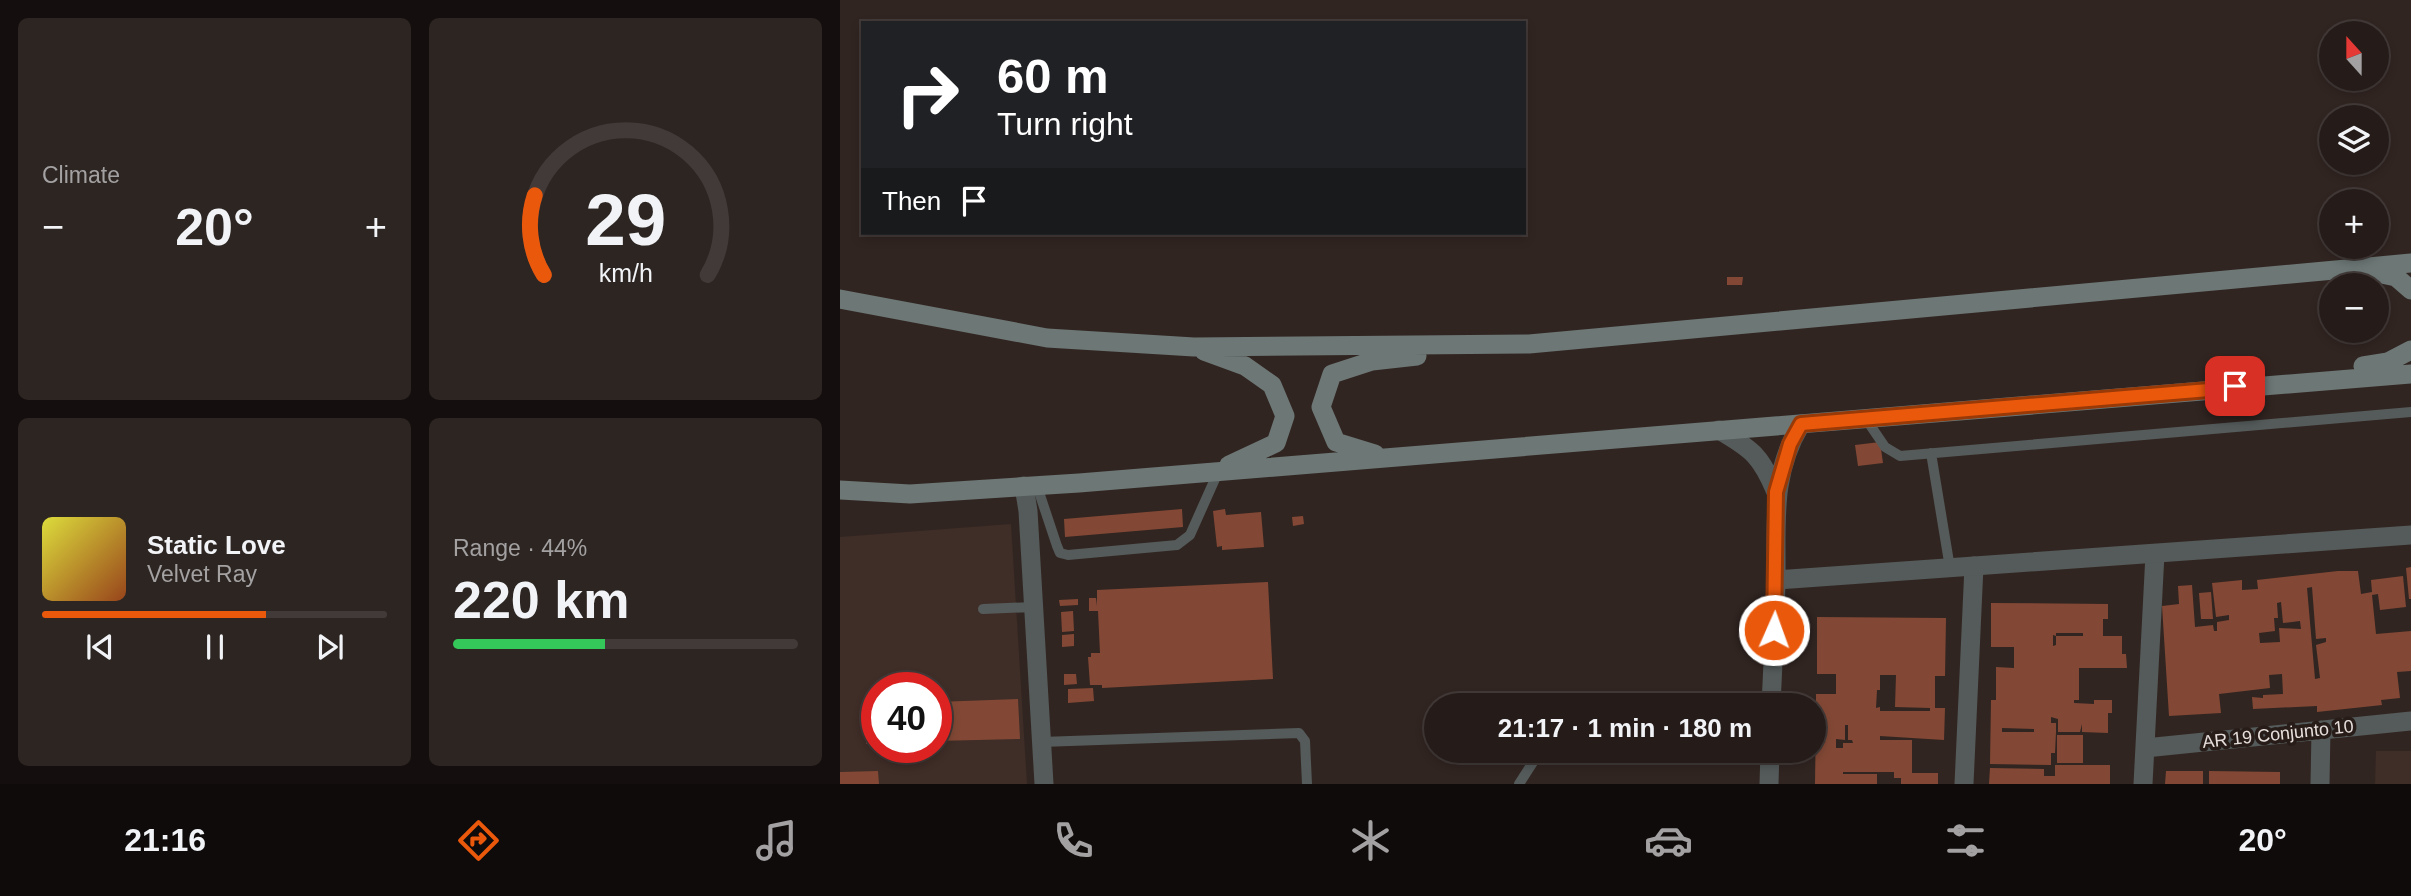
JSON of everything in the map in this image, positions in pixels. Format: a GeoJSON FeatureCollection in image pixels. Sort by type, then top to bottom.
{"type":"FeatureCollection","features":[{"type":"Feature","properties":{"kind":"main road"},"geometry":{"type":"LineString","coordinates":[[1387,457],[1336,442],[1321,407],[1332,374],[1373,361],[1529,344],[2411,263]]}},
{"type":"Feature","properties":{"kind":"main road"},"geometry":{"type":"LineString","coordinates":[[2358,269],[2396,277],[2411,290]]}},
{"type":"Feature","properties":{"kind":"main road"},"geometry":{"type":"LineString","coordinates":[[840,299],[1047,338],[1194,347],[1529,344]]}},
{"type":"Feature","properties":{"kind":"main road"},"geometry":{"type":"LineString","coordinates":[[1194,347],[1245,366],[1272,384],[1285,416],[1276,443],[1219,470]]}},
{"type":"Feature","properties":{"kind":"main road"},"geometry":{"type":"LineString","coordinates":[[2209,390],[2388,362],[2411,350]]}},
{"type":"Feature","properties":{"kind":"main road"},"geometry":{"type":"LineString","coordinates":[[840,490],[909,494],[1030,486],[2411,374]]}},
{"type":"Feature","properties":{"kind":"street"},"geometry":{"type":"LineString","coordinates":[[1772,693],[1776,492],[1790,444],[1801,424]]}},
{"type":"Feature","properties":{"kind":"street"},"geometry":{"type":"LineString","coordinates":[[1719,430],[1749,448],[1759,458],[1776,492]]}},
{"type":"Feature","properties":{"kind":"street"},"geometry":{"type":"LineString","coordinates":[[1030,486],[1033,607],[1044,784]]}},
{"type":"Feature","properties":{"kind":"street"},"geometry":{"type":"LineString","coordinates":[[1776,580],[2411,536]]}},
{"type":"Feature","properties":{"kind":"street"},"geometry":{"type":"LineString","coordinates":[[2143,784],[2155,554]]}},
{"type":"Feature","properties":{"kind":"street"},"geometry":{"type":"LineString","coordinates":[[1964,784],[1974,566]]}},
{"type":"Feature","properties":{"kind":"street","name":"AR 19 Conjunto 10"},"geometry":{"type":"LineString","coordinates":[[2145,748],[2411,721]]}},
{"type":"Feature","properties":{"kind":"street"},"geometry":{"type":"LineString","coordinates":[[2320,784],[2321,730]]}},
{"type":"Feature","properties":{"kind":"street"},"geometry":{"type":"LineString","coordinates":[[1769,784],[1770,763]]}},
{"type":"Feature","properties":{"kind":"lane"},"geometry":{"type":"LineString","coordinates":[[1867,419],[1885,447],[1900,456],[2411,412]]}},
{"type":"Feature","properties":{"kind":"lane"},"geometry":{"type":"LineString","coordinates":[[1931,453],[1950,568]]}},
{"type":"Feature","properties":{"kind":"lane"},"geometry":{"type":"LineString","coordinates":[[1030,486],[1060,553],[1068,555],[1177,545],[1185,541],[1219,470]]}},
{"type":"Feature","properties":{"kind":"lane"},"geometry":{"type":"LineString","coordinates":[[983,609],[1033,607]]}},
{"type":"Feature","properties":{"kind":"lane"},"geometry":{"type":"LineString","coordinates":[[1041,742],[1298,733],[1305,741],[1307,784]]}},
{"type":"Feature","properties":{"kind":"lane"},"geometry":{"type":"LineString","coordinates":[[1519,784],[1532,763]]}},
{"type":"Feature","properties":{"kind":"shaded area"},"geometry":{"type":"Polygon","coordinates":[[[1011,524],[1027,784],[840,784],[840,537],[1011,524]]]}},
{"type":"Feature","properties":{"kind":"shaded area"},"geometry":{"type":"Polygon","coordinates":[[[2376,751],[2411,751],[2411,784],[2375,784],[2376,751]]]}},
{"type":"Feature","properties":{"kind":"building"},"geometry":{"type":"Polygon","coordinates":[[[1727,277],[1743,277],[1742,285],[1727,285],[1727,277]]]}},
{"type":"Feature","properties":{"kind":"building"},"geometry":{"type":"Polygon","coordinates":[[[1880,442],[1883,463],[1858,466],[1855,445],[1880,442]]]}},
{"type":"Feature","properties":{"kind":"building"},"geometry":{"type":"Polygon","coordinates":[[[1182,509],[1183,527],[1065,537],[1064,519],[1182,509]]]}},
{"type":"Feature","properties":{"kind":"building"},"geometry":{"type":"Polygon","coordinates":[[[1225,509],[1226,515],[1261,512],[1264,547],[1222,550],[1222,546],[1217,547],[1213,511],[1225,509]]]}},
{"type":"Feature","properties":{"kind":"building"},"geometry":{"type":"Polygon","coordinates":[[[1303,516],[1304,524],[1293,526],[1292,517],[1303,516]]]}},
{"type":"Feature","properties":{"kind":"building"},"geometry":{"type":"Polygon","coordinates":[[[2411,567],[2411,599],[2409,599],[2406,568],[2411,567]]]}},
{"type":"Feature","properties":{"kind":"building"},"geometry":{"type":"Polygon","coordinates":[[[2358,571],[2361,594],[2372,592],[2371,580],[2403,576],[2406,607],[2380,610],[2378,594],[2372,595],[2376,634],[2411,631],[2411,671],[2397,672],[2400,698],[2381,700],[2382,705],[2317,712],[2317,706],[2253,709],[2252,697],[2283,694],[2282,674],[2269,675],[2270,688],[2219,694],[2221,713],[2169,716],[2162,606],[2179,604],[2178,586],[2192,585],[2195,627],[2213,625],[2214,631],[2217,631],[2217,622],[2229,620],[2229,615],[2216,617],[2212,583],[2242,580],[2242,590],[2258,589],[2257,580],[2358,571]],[[2312,587],[2307,588],[2315,679],[2320,678],[2316,645],[2326,642],[2326,638],[2316,639],[2312,587]],[[2281,602],[2277,603],[2275,631],[2259,633],[2260,643],[2280,642],[2279,628],[2301,629],[2300,621],[2283,623],[2281,602]]]}},
{"type":"Feature","properties":{"kind":"building"},"geometry":{"type":"Polygon","coordinates":[[[1268,582],[1273,679],[1102,688],[1102,685],[1090,685],[1088,657],[1091,657],[1091,653],[1100,653],[1098,611],[1089,611],[1089,598],[1096,598],[1097,606],[1097,590],[1268,582]]]}},
{"type":"Feature","properties":{"kind":"building"},"geometry":{"type":"Polygon","coordinates":[[[2211,592],[2213,619],[2201,619],[2199,593],[2211,592]]]}},
{"type":"Feature","properties":{"kind":"building"},"geometry":{"type":"Polygon","coordinates":[[[1078,599],[1078,605],[1060,606],[1059,600],[1078,599]]]}},
{"type":"Feature","properties":{"kind":"building"},"geometry":{"type":"Polygon","coordinates":[[[1991,603],[2108,604],[2108,619],[2103,619],[2103,636],[2122,636],[2122,654],[2126,654],[2127,668],[2079,668],[2079,700],[2074,700],[2074,703],[2094,704],[2094,700],[2112,700],[2112,713],[2108,713],[2108,733],[2082,732],[2082,724],[2080,732],[2058,732],[2058,719],[2051,717],[2051,723],[2056,723],[2056,732],[2055,753],[2051,753],[2051,765],[1990,764],[1991,700],[1996,700],[1996,667],[2014,668],[2014,647],[1991,647],[1991,603]],[[2056,633],[2056,636],[2083,636],[2083,633],[2056,633]],[[2002,728],[2002,732],[2034,732],[2034,729],[2002,728]]]}},
{"type":"Feature","properties":{"kind":"building"},"geometry":{"type":"Polygon","coordinates":[[[1073,611],[1074,631],[1062,632],[1061,612],[1073,611]]]}},
{"type":"Feature","properties":{"kind":"building"},"geometry":{"type":"Polygon","coordinates":[[[1817,617],[1946,618],[1945,676],[1935,676],[1935,708],[1945,708],[1944,740],[1880,736],[1880,740],[1912,740],[1912,773],[1938,773],[1938,784],[1901,784],[1901,778],[1894,778],[1894,772],[1843,772],[1877,774],[1877,784],[1815,784],[1815,763],[1826,763],[1826,694],[1836,694],[1836,674],[1817,674],[1817,617]],[[1880,675],[1876,708],[1880,707],[1880,711],[1930,711],[1930,708],[1895,707],[1896,675],[1880,675]],[[1845,725],[1845,740],[1836,739],[1836,748],[1843,748],[1843,743],[1853,743],[1848,740],[1848,725],[1845,725]]]}},
{"type":"Feature","properties":{"kind":"building"},"geometry":{"type":"Polygon","coordinates":[[[1074,634],[1074,646],[1062,647],[1062,635],[1074,634]]]}},
{"type":"Feature","properties":{"kind":"building"},"geometry":{"type":"Polygon","coordinates":[[[1064,674],[1076,674],[1077,684],[1064,685],[1064,674]]]}},
{"type":"Feature","properties":{"kind":"building"},"geometry":{"type":"Polygon","coordinates":[[[1093,688],[1094,701],[1068,703],[1068,689],[1093,688]]]}},
{"type":"Feature","properties":{"kind":"building"},"geometry":{"type":"Polygon","coordinates":[[[1018,699],[1020,739],[952,741],[952,701],[1018,699]]]}},
{"type":"Feature","properties":{"kind":"building"},"geometry":{"type":"Polygon","coordinates":[[[2057,735],[2083,735],[2083,763],[2057,763],[2057,735]]]}},
{"type":"Feature","properties":{"kind":"building"},"geometry":{"type":"Polygon","coordinates":[[[2055,765],[2110,765],[2110,784],[1989,784],[1990,768],[2044,769],[2044,776],[2055,776],[2055,765]]]}},
{"type":"Feature","properties":{"kind":"building"},"geometry":{"type":"Polygon","coordinates":[[[878,771],[879,784],[840,784],[840,772],[878,771]]]}},
{"type":"Feature","properties":{"kind":"building"},"geometry":{"type":"Polygon","coordinates":[[[2166,771],[2203,771],[2203,784],[2165,784],[2166,771]]]}},
{"type":"Feature","properties":{"kind":"building"},"geometry":{"type":"Polygon","coordinates":[[[2209,771],[2280,772],[2280,784],[2209,784],[2209,771]]]}},
{"type":"Feature","properties":{"kind":"route"},"geometry":{"type":"LineString","coordinates":[[1774,630],[1776,492],[1790,444],[1801,424],[2235,386]]}}]}
